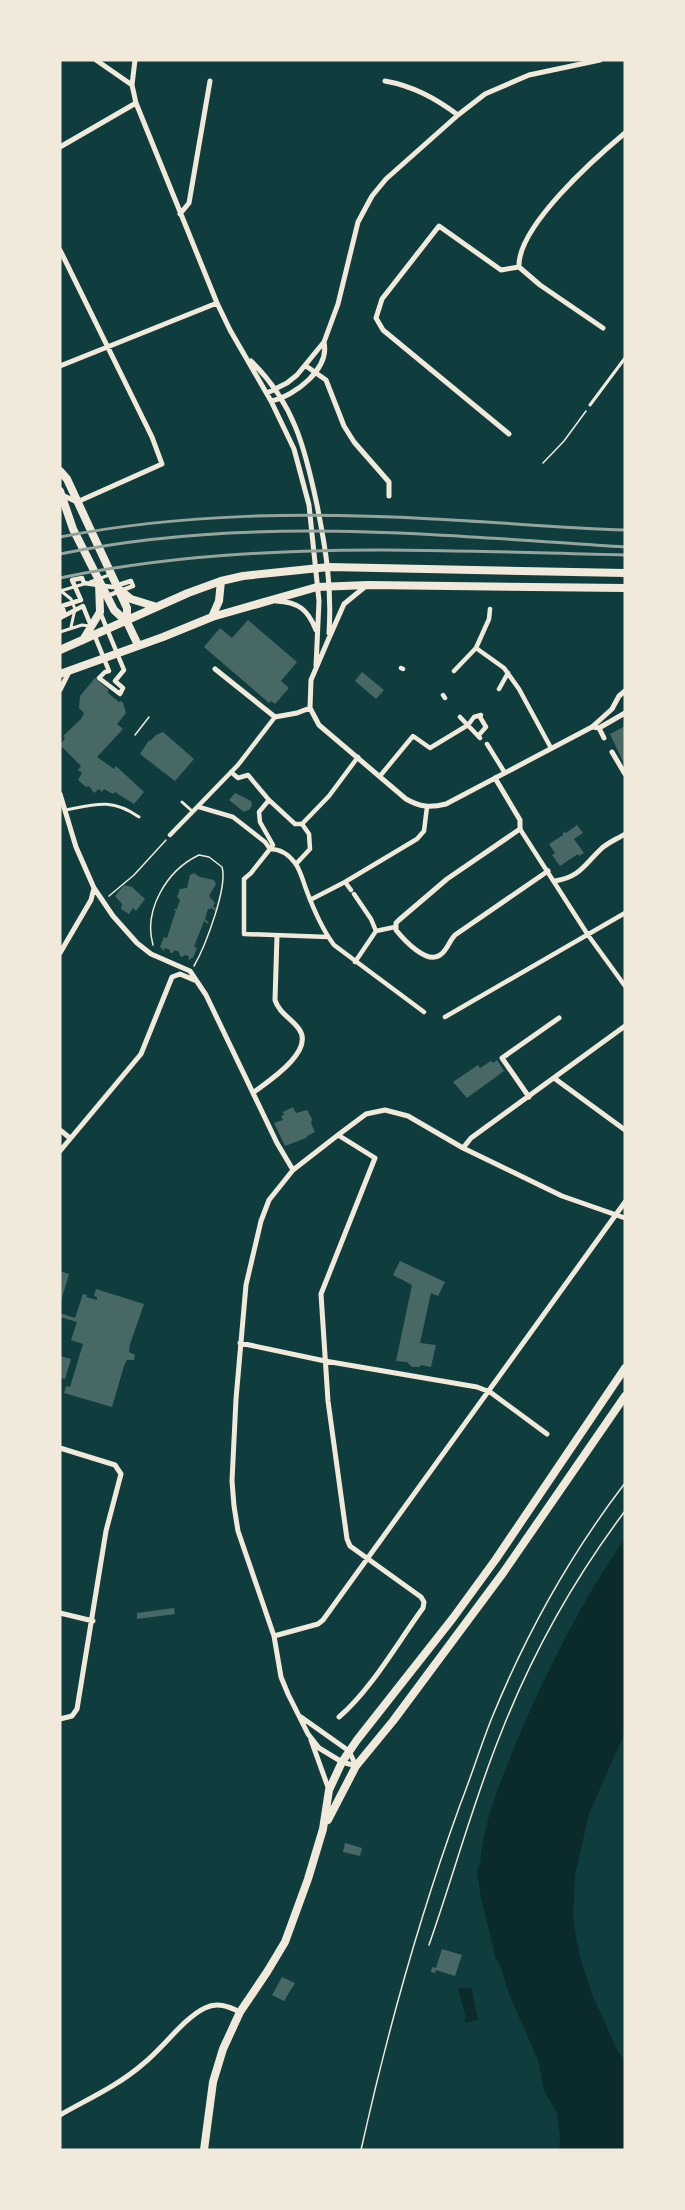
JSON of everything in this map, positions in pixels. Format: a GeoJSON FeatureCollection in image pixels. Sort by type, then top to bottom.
{"type":"FeatureCollection","features":[{"type":"Feature","properties":{"kind":"main road"},"geometry":{"type":"LineString","coordinates":[[60,471],[67,479],[127,608],[127,622]]}},
{"type":"Feature","properties":{"kind":"main road"},"geometry":{"type":"LineString","coordinates":[[61,493],[62,507],[114,610],[127,622],[138,645]]}},
{"type":"Feature","properties":{"kind":"main road"},"geometry":{"type":"LineString","coordinates":[[62,507],[84,516]]}},
{"type":"Feature","properties":{"kind":"main road"},"geometry":{"type":"LineString","coordinates":[[60,522],[73,529]]}},
{"type":"Feature","properties":{"kind":"main road"},"geometry":{"type":"LineString","coordinates":[[60,650],[221,581],[243,576],[329,567],[625,573]]}},
{"type":"Feature","properties":{"kind":"main road"},"geometry":{"type":"LineString","coordinates":[[83,640],[99,612],[100,579]]}},
{"type":"Feature","properties":{"kind":"main road"},"geometry":{"type":"LineString","coordinates":[[212,617],[219,601],[221,581]]}},
{"type":"Feature","properties":{"kind":"main road"},"geometry":{"type":"LineString","coordinates":[[60,674],[212,617],[266,600],[330,585],[625,588]]}},
{"type":"Feature","properties":{"kind":"main road"},"geometry":{"type":"LineString","coordinates":[[115,586],[131,599],[157,607]]}},
{"type":"Feature","properties":{"kind":"main road"},"geometry":{"type":"LineString","coordinates":[[204,2150],[213,2082],[223,2049],[240,2012],[285,1942],[323,1829],[329,1790],[342,1762],[496,1559],[625,1368]]}},
{"type":"Feature","properties":{"kind":"main road"},"geometry":{"type":"LineString","coordinates":[[323,1829],[356,1766],[393,1722],[503,1573],[625,1396]]}},
{"type":"Feature","properties":{"kind":"street"},"geometry":{"type":"LineString","coordinates":[[96,60],[132,85]]}},
{"type":"Feature","properties":{"kind":"street"},"geometry":{"type":"LineString","coordinates":[[135,60],[132,85],[136,103],[180,214],[217,303],[267,393],[294,449],[300,469],[309,505],[317,587],[317,633],[315,666],[309,692],[310,708],[320,724],[406,799],[416,805],[427,807],[446,804],[551,748],[625,713]]}},
{"type":"Feature","properties":{"kind":"street"},"geometry":{"type":"LineString","coordinates":[[267,393],[287,383],[306,366],[324,342],[338,304],[358,222],[372,196],[386,179],[485,94],[529,75],[600,60]]}},
{"type":"Feature","properties":{"kind":"street"},"geometry":{"type":"LineString","coordinates":[[180,214],[189,203],[210,81]]}},
{"type":"Feature","properties":{"kind":"street"},"geometry":{"type":"LineString","coordinates":[[385,81],[402,84],[422,92],[458,115]]}},
{"type":"Feature","properties":{"kind":"street"},"geometry":{"type":"LineString","coordinates":[[60,147],[136,103]]}},
{"type":"Feature","properties":{"kind":"street"},"geometry":{"type":"LineString","coordinates":[[603,328],[540,285],[519,267],[518,257],[524,242],[537,222],[567,188],[625,133]]}},
{"type":"Feature","properties":{"kind":"street"},"geometry":{"type":"LineString","coordinates":[[508,434],[383,330],[376,318],[382,299],[439,226],[501,270],[519,267]]}},
{"type":"Feature","properties":{"kind":"street"},"geometry":{"type":"LineString","coordinates":[[60,249],[152,437],[162,464],[78,502],[61,493]]}},
{"type":"Feature","properties":{"kind":"street"},"geometry":{"type":"LineString","coordinates":[[60,366],[217,303]]}},
{"type":"Feature","properties":{"kind":"street"},"geometry":{"type":"LineString","coordinates":[[271,401],[282,399],[315,373],[326,350],[324,342]]}},
{"type":"Feature","properties":{"kind":"street"},"geometry":{"type":"LineString","coordinates":[[246,355],[268,379],[282,399],[296,427],[310,466],[329,567],[328,638]]}},
{"type":"Feature","properties":{"kind":"street"},"geometry":{"type":"LineString","coordinates":[[306,366],[329,384],[344,426],[354,442],[389,482],[388,496]]}},
{"type":"Feature","properties":{"kind":"street"},"geometry":{"type":"LineString","coordinates":[[60,613],[64,612],[62,606],[81,600],[72,580],[82,578],[84,583],[112,587],[131,580],[133,586],[96,603],[124,670],[115,681],[123,688],[120,694],[99,678],[109,671],[83,606],[60,618]]}},
{"type":"Feature","properties":{"kind":"street"},"geometry":{"type":"LineString","coordinates":[[315,666],[324,652],[328,638],[345,604],[368,585]]}},
{"type":"Feature","properties":{"kind":"street"},"geometry":{"type":"LineString","coordinates":[[266,600],[284,601],[300,607],[310,615],[317,633]]}},
{"type":"Feature","properties":{"kind":"street"},"geometry":{"type":"LineString","coordinates":[[454,671],[476,648],[489,619],[490,609]]}},
{"type":"Feature","properties":{"kind":"street"},"geometry":{"type":"LineString","coordinates":[[476,648],[508,673],[551,748]]}},
{"type":"Feature","properties":{"kind":"street"},"geometry":{"type":"LineString","coordinates":[[224,665],[217,670],[275,717]]}},
{"type":"Feature","properties":{"kind":"street"},"geometry":{"type":"LineString","coordinates":[[60,690],[70,670]]}},
{"type":"Feature","properties":{"kind":"street"},"geometry":{"type":"LineString","coordinates":[[499,689],[508,673]]}},
{"type":"Feature","properties":{"kind":"street"},"geometry":{"type":"LineString","coordinates":[[595,728],[625,691]]}},
{"type":"Feature","properties":{"kind":"street"},"geometry":{"type":"LineString","coordinates":[[170,835],[200,807],[275,717],[310,708]]}},
{"type":"Feature","properties":{"kind":"street"},"geometry":{"type":"LineString","coordinates":[[407,731],[430,748],[468,725],[474,717],[481,716],[486,727],[479,737],[468,725],[460,717]]}},
{"type":"Feature","properties":{"kind":"street"},"geometry":{"type":"LineString","coordinates":[[595,728],[604,738]]}},
{"type":"Feature","properties":{"kind":"street"},"geometry":{"type":"LineString","coordinates":[[380,776],[413,736]]}},
{"type":"Feature","properties":{"kind":"street"},"geometry":{"type":"LineString","coordinates":[[487,744],[505,772]]}},
{"type":"Feature","properties":{"kind":"street"},"geometry":{"type":"LineString","coordinates":[[612,752],[625,774]]}},
{"type":"Feature","properties":{"kind":"street"},"geometry":{"type":"LineString","coordinates":[[231,772],[238,778],[248,775],[269,800],[295,824],[302,824],[329,796],[358,757]]}},
{"type":"Feature","properties":{"kind":"street"},"geometry":{"type":"LineString","coordinates":[[495,778],[520,820],[520,829],[588,935],[625,986]]}},
{"type":"Feature","properties":{"kind":"street"},"geometry":{"type":"LineString","coordinates":[[60,794],[80,858],[94,888],[137,943],[158,957],[190,971],[206,995],[277,1143],[293,1170]]}},
{"type":"Feature","properties":{"kind":"street"},"geometry":{"type":"LineString","coordinates":[[269,800],[259,812],[260,822],[273,845],[244,879],[244,934],[328,937]]}},
{"type":"Feature","properties":{"kind":"street"},"geometry":{"type":"LineString","coordinates":[[200,807],[233,817],[265,842],[270,849]]}},
{"type":"Feature","properties":{"kind":"street"},"geometry":{"type":"LineString","coordinates":[[310,900],[417,839],[424,831],[427,807]]}},
{"type":"Feature","properties":{"kind":"street"},"geometry":{"type":"LineString","coordinates":[[296,864],[310,849],[309,834],[302,824]]}},
{"type":"Feature","properties":{"kind":"street"},"geometry":{"type":"LineString","coordinates":[[355,962],[376,932],[395,927],[399,920],[447,879],[520,829]]}},
{"type":"Feature","properties":{"kind":"street"},"geometry":{"type":"LineString","coordinates":[[555,881],[565,880],[576,874],[586,867],[602,848],[625,834]]}},
{"type":"Feature","properties":{"kind":"street"},"geometry":{"type":"LineString","coordinates":[[270,849],[284,853],[296,864],[310,900],[334,945],[424,1012]]}},
{"type":"Feature","properties":{"kind":"street"},"geometry":{"type":"LineString","coordinates":[[395,927],[399,934],[428,958],[437,957],[445,951],[454,935],[548,871]]}},
{"type":"Feature","properties":{"kind":"street"},"geometry":{"type":"LineString","coordinates":[[345,882],[371,919],[376,932]]}},
{"type":"Feature","properties":{"kind":"street"},"geometry":{"type":"LineString","coordinates":[[60,953],[91,900],[94,888]]}},
{"type":"Feature","properties":{"kind":"street"},"geometry":{"type":"LineString","coordinates":[[445,1017],[625,913]]}},
{"type":"Feature","properties":{"kind":"street"},"geometry":{"type":"LineString","coordinates":[[254,1092],[279,1072],[302,1046],[300,1030],[277,1007],[275,1000],[277,936]]}},
{"type":"Feature","properties":{"kind":"street"},"geometry":{"type":"LineString","coordinates":[[60,1151],[141,1054],[172,977],[180,974],[196,980]]}},
{"type":"Feature","properties":{"kind":"street"},"geometry":{"type":"LineString","coordinates":[[529,1097],[502,1058],[559,1018]]}},
{"type":"Feature","properties":{"kind":"street"},"geometry":{"type":"LineString","coordinates":[[464,1148],[471,1138],[625,1026]]}},
{"type":"Feature","properties":{"kind":"street"},"geometry":{"type":"LineString","coordinates":[[554,1078],[625,1130]]}},
{"type":"Feature","properties":{"kind":"street"},"geometry":{"type":"LineString","coordinates":[[329,1790],[320,1761],[281,1677],[274,1636],[238,1531],[234,1506],[232,1481],[240,1343],[246,1285],[261,1221],[269,1200],[293,1170],[338,1135],[366,1114],[385,1110],[408,1116],[464,1148],[562,1196],[625,1218]]}},
{"type":"Feature","properties":{"kind":"street"},"geometry":{"type":"LineString","coordinates":[[60,1130],[70,1138]]}},
{"type":"Feature","properties":{"kind":"street"},"geometry":{"type":"LineString","coordinates":[[338,1135],[375,1158],[321,1294],[325,1361],[346,1539],[350,1546],[421,1597],[424,1602],[423,1608],[363,1692],[339,1717]]}},
{"type":"Feature","properties":{"kind":"street"},"geometry":{"type":"LineString","coordinates":[[274,1636],[318,1624],[323,1620],[625,1202]]}},
{"type":"Feature","properties":{"kind":"street"},"geometry":{"type":"LineString","coordinates":[[240,1343],[325,1361],[466,1385],[489,1392],[548,1434]]}},
{"type":"Feature","properties":{"kind":"street"},"geometry":{"type":"LineString","coordinates":[[60,1448],[115,1465],[121,1474],[106,1531],[77,1709],[72,1716],[60,1719]]}},
{"type":"Feature","properties":{"kind":"street"},"geometry":{"type":"LineString","coordinates":[[60,1613],[93,1621]]}},
{"type":"Feature","properties":{"kind":"street"},"geometry":{"type":"LineString","coordinates":[[299,1716],[349,1751],[356,1766]]}},
{"type":"Feature","properties":{"kind":"street"},"geometry":{"type":"LineString","coordinates":[[310,1738],[327,1755],[356,1766]]}},
{"type":"Feature","properties":{"kind":"street"},"geometry":{"type":"LineString","coordinates":[[341,1744],[357,1740]]}},
{"type":"Feature","properties":{"kind":"street"},"geometry":{"type":"LineString","coordinates":[[60,2115],[110,2087],[141,2066],[195,2014],[219,2004],[240,2012]]}},
{"type":"Feature","properties":{"kind":"lane"},"geometry":{"type":"LineString","coordinates":[[590,405],[625,358]]}},
{"type":"Feature","properties":{"kind":"lane"},"geometry":{"type":"LineString","coordinates":[[61,591],[110,574]]}},
{"type":"Feature","properties":{"kind":"lane"},"geometry":{"type":"LineString","coordinates":[[61,591],[70,599],[75,609],[71,627]]}},
{"type":"Feature","properties":{"kind":"lane"},"geometry":{"type":"LineString","coordinates":[[60,632],[82,625],[103,632]]}},
{"type":"Feature","properties":{"kind":"lane"},"geometry":{"type":"LineString","coordinates":[[182,802],[193,812]]}},
{"type":"Feature","properties":{"kind":"lane"},"geometry":{"type":"LineString","coordinates":[[64,811],[99,804],[113,804],[139,817]]}},
{"type":"Feature","properties":{"kind":"path"},"geometry":{"type":"LineString","coordinates":[[543,463],[564,441],[590,405]]}},
{"type":"Feature","properties":{"kind":"path"},"geometry":{"type":"LineString","coordinates":[[135,735],[149,717]]}},
{"type":"Feature","properties":{"kind":"path"},"geometry":{"type":"LineString","coordinates":[[104,900],[134,875],[170,835]]}},
{"type":"Feature","properties":{"kind":"path"},"geometry":{"type":"LineString","coordinates":[[158,957],[151,939],[151,918],[156,899],[183,865],[199,855],[209,857],[222,867],[224,875],[222,894],[196,963],[190,971]]}},
{"type":"Feature","properties":{"kind":"path"},"geometry":{"type":"LineString","coordinates":[[362,2150],[382,2058],[415,1940],[444,1850],[491,1722],[519,1659],[551,1597],[591,1531],[625,1484]]}},
{"type":"Feature","properties":{"kind":"path"},"geometry":{"type":"LineString","coordinates":[[429,1945],[481,1788],[515,1699],[543,1640],[568,1596],[625,1511]]}},
{"type":"Feature","properties":{"kind":"water"},"geometry":{"type":"Polygon","coordinates":[[[625,1538],[625,1732],[589,1814],[575,1875],[573,1920],[580,1957],[592,1994],[618,2052],[625,2060],[625,2150],[559,2150],[557,2113],[544,2091],[538,2060],[509,1994],[499,1962],[496,1960],[480,1894],[477,1869],[480,1865],[493,1803],[527,1716],[579,1612],[625,1538]]]}},
{"type":"Feature","properties":{"kind":"water"},"geometry":{"type":"Polygon","coordinates":[[[471,1987],[478,2020],[465,2023],[466,2018],[458,1989],[471,1987]]]}},
{"type":"Feature","properties":{"kind":"building"},"geometry":{"type":"Polygon","coordinates":[[[248,620],[297,662],[281,681],[289,688],[275,704],[271,701],[269,703],[204,647],[220,628],[232,638],[248,620]]]}},
{"type":"Feature","properties":{"kind":"building"},"geometry":{"type":"Polygon","coordinates":[[[362,672],[384,690],[376,699],[355,681],[362,672]]]}},
{"type":"Feature","properties":{"kind":"building"},"geometry":{"type":"Polygon","coordinates":[[[95,678],[109,690],[107,692],[123,703],[126,713],[117,724],[123,729],[97,757],[114,769],[116,766],[144,792],[134,804],[115,792],[113,794],[104,789],[102,792],[99,789],[94,793],[89,786],[86,787],[78,780],[82,773],[78,770],[81,766],[60,745],[65,738],[63,736],[81,719],[84,713],[79,708],[80,696],[95,678]]]}},
{"type":"Feature","properties":{"kind":"building"},"geometry":{"type":"Polygon","coordinates":[[[625,726],[625,766],[610,734],[625,726]]]}},
{"type":"Feature","properties":{"kind":"building"},"geometry":{"type":"Polygon","coordinates":[[[163,732],[194,759],[175,781],[140,754],[149,740],[163,732]]]}},
{"type":"Feature","properties":{"kind":"building"},"geometry":{"type":"Polygon","coordinates":[[[235,793],[251,801],[250,809],[244,812],[229,800],[235,793]]]}},
{"type":"Feature","properties":{"kind":"building"},"geometry":{"type":"Polygon","coordinates":[[[577,825],[583,833],[574,839],[584,853],[579,856],[578,854],[560,866],[552,855],[555,853],[549,844],[563,835],[563,832],[566,833],[577,825]]]}},
{"type":"Feature","properties":{"kind":"building"},"geometry":{"type":"Polygon","coordinates":[[[194,873],[214,880],[216,884],[209,896],[215,903],[213,906],[216,909],[215,911],[211,907],[208,909],[205,919],[209,923],[204,921],[194,947],[197,948],[190,960],[189,956],[180,956],[175,950],[170,953],[170,950],[165,948],[164,951],[160,947],[164,937],[167,938],[176,911],[173,909],[177,909],[180,889],[187,888],[190,875],[194,873]]]}},
{"type":"Feature","properties":{"kind":"building"},"geometry":{"type":"Polygon","coordinates":[[[124,885],[132,887],[145,899],[136,911],[133,908],[129,914],[121,909],[122,904],[115,896],[124,885]]]}},
{"type":"Feature","properties":{"kind":"building"},"geometry":{"type":"Polygon","coordinates":[[[497,1060],[504,1071],[467,1098],[453,1082],[478,1065],[480,1068],[497,1060]]]}},
{"type":"Feature","properties":{"kind":"building"},"geometry":{"type":"Polygon","coordinates":[[[293,1107],[296,1113],[307,1110],[315,1132],[285,1146],[274,1123],[283,1120],[281,1116],[284,1115],[283,1112],[293,1107]]]}},
{"type":"Feature","properties":{"kind":"building"},"geometry":{"type":"Polygon","coordinates":[[[400,1261],[445,1282],[438,1296],[431,1293],[420,1343],[436,1345],[431,1367],[421,1365],[412,1367],[407,1362],[396,1361],[412,1285],[393,1275],[400,1261]]]}},
{"type":"Feature","properties":{"kind":"building"},"geometry":{"type":"Polygon","coordinates":[[[60,1271],[69,1274],[61,1301],[60,1301],[60,1271]]]}},
{"type":"Feature","properties":{"kind":"building"},"geometry":{"type":"Polygon","coordinates":[[[96,1289],[144,1304],[130,1344],[129,1352],[135,1355],[134,1360],[127,1360],[124,1366],[112,1407],[64,1393],[66,1386],[70,1387],[83,1344],[71,1340],[77,1322],[60,1317],[60,1313],[75,1318],[83,1294],[97,1300],[94,1296],[96,1289]]]}},
{"type":"Feature","properties":{"kind":"building"},"geometry":{"type":"Polygon","coordinates":[[[60,1356],[71,1359],[65,1379],[60,1378],[60,1356]]]}},
{"type":"Feature","properties":{"kind":"building"},"geometry":{"type":"Polygon","coordinates":[[[174,1608],[175,1614],[137,1619],[137,1613],[174,1608]]]}},
{"type":"Feature","properties":{"kind":"building"},"geometry":{"type":"Polygon","coordinates":[[[345,1843],[362,1848],[360,1856],[343,1852],[345,1843]]]}},
{"type":"Feature","properties":{"kind":"building"},"geometry":{"type":"Polygon","coordinates":[[[442,1949],[462,1955],[455,1976],[436,1970],[435,1973],[431,1972],[432,1967],[436,1968],[442,1949]]]}},
{"type":"Feature","properties":{"kind":"building"},"geometry":{"type":"Polygon","coordinates":[[[282,1977],[295,1983],[284,2001],[272,1995],[282,1977]]]}},
{"type":"Feature","properties":{"kind":"railway"},"geometry":{"type":"LineString","coordinates":[[60,537],[153,523],[293,515],[457,520],[625,530]]}},
{"type":"Feature","properties":{"kind":"railway"},"geometry":{"type":"LineString","coordinates":[[60,554],[130,542],[271,531],[413,534],[625,547]]}},
{"type":"Feature","properties":{"kind":"railway"},"geometry":{"type":"LineString","coordinates":[[60,578],[200,557],[342,550],[625,555]]}}]}
